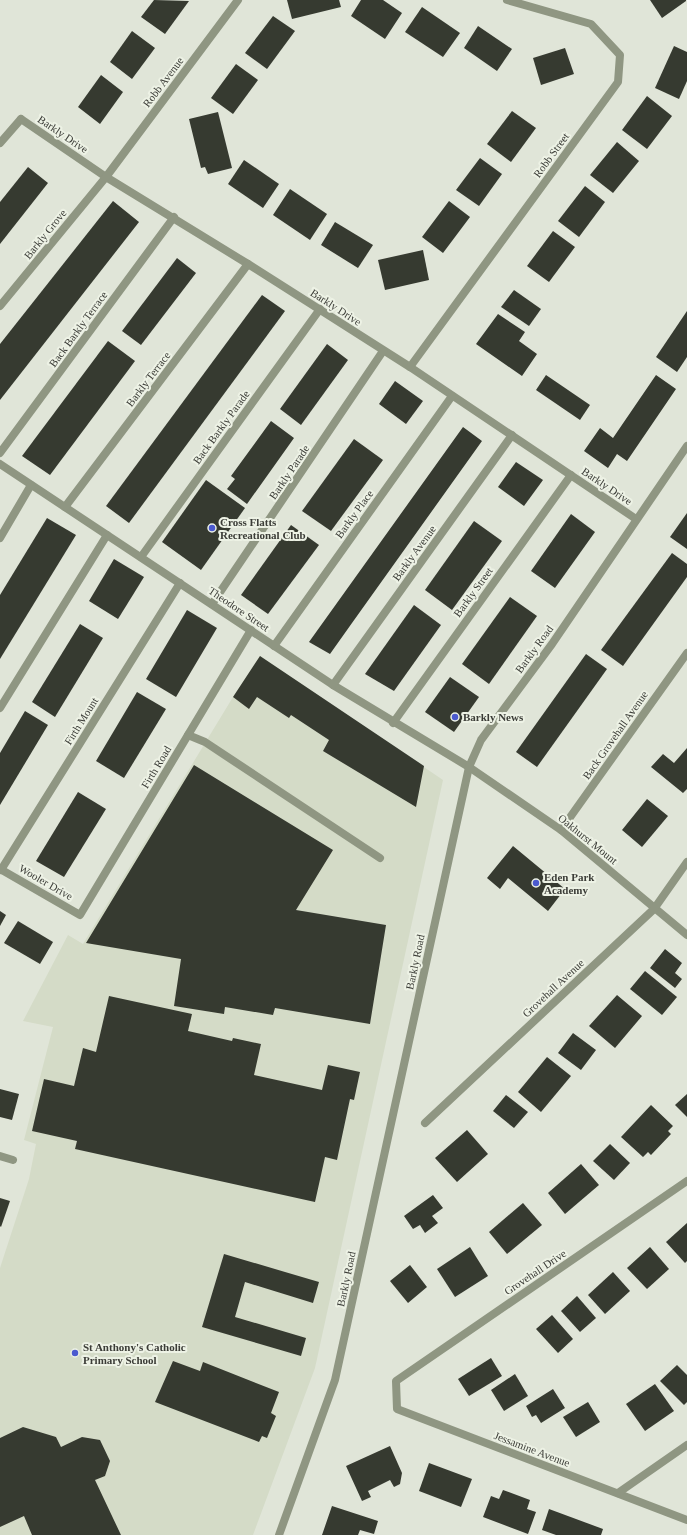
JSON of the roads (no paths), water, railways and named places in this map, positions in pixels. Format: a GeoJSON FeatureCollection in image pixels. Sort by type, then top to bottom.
{"type":"FeatureCollection","features":[{"type":"Feature","properties":{"kind":"street","name":"Robb Avenue"},"geometry":{"type":"LineString","coordinates":[[106,177],[238,0]]}},
{"type":"Feature","properties":{"kind":"street","name":"Robb Street"},"geometry":{"type":"LineString","coordinates":[[410,367],[618,82],[620,54],[591,24],[507,0]]}},
{"type":"Feature","properties":{"kind":"street","name":"Barkly Drive"},"geometry":{"type":"LineString","coordinates":[[0,142],[21,119],[106,177],[174,217],[410,367],[636,519]]}},
{"type":"Feature","properties":{"kind":"street","name":"Barkly Grove"},"geometry":{"type":"LineString","coordinates":[[0,306],[106,177]]}},
{"type":"Feature","properties":{"kind":"street","name":"Back Barkly Terrace"},"geometry":{"type":"LineString","coordinates":[[0,453],[174,217]]}},
{"type":"Feature","properties":{"kind":"street","name":"Barkly Terrace"},"geometry":{"type":"LineString","coordinates":[[65,507],[248,264]]}},
{"type":"Feature","properties":{"kind":"street","name":"Back Barkly Parade"},"geometry":{"type":"LineString","coordinates":[[141,557],[320,310]]}},
{"type":"Feature","properties":{"kind":"street","name":"Barkly Parade"},"geometry":{"type":"LineString","coordinates":[[212,604],[383,351]]}},
{"type":"Feature","properties":{"kind":"street","name":"Barkly Place"},"geometry":{"type":"LineString","coordinates":[[274,646],[452,396]]}},
{"type":"Feature","properties":{"kind":"street","name":"Barkly Avenue"},"geometry":{"type":"LineString","coordinates":[[333,685],[512,435]]}},
{"type":"Feature","properties":{"kind":"street","name":"Barkly Road"},"geometry":{"type":"LineString","coordinates":[[279,1535],[335,1380],[469,767],[481,740],[552,644],[687,446]]}},
{"type":"Feature","properties":{"kind":"street","name":"Theodore Street"},"geometry":{"type":"LineString","coordinates":[[0,464],[333,685],[393,723],[469,767]]}},
{"type":"Feature","properties":{"kind":"street","name":"Barkly Street"},"geometry":{"type":"LineString","coordinates":[[393,723],[571,475]]}},
{"type":"Feature","properties":{"kind":"street"},"geometry":{"type":"LineString","coordinates":[[0,538],[31,485]]}},
{"type":"Feature","properties":{"kind":"street"},"geometry":{"type":"LineString","coordinates":[[0,708],[107,535]]}},
{"type":"Feature","properties":{"kind":"street","name":"Firth Mount"},"geometry":{"type":"LineString","coordinates":[[0,869],[180,583]]}},
{"type":"Feature","properties":{"kind":"street","name":"Firth Road"},"geometry":{"type":"LineString","coordinates":[[80,915],[251,630]]}},
{"type":"Feature","properties":{"kind":"street","name":"Back Grovehall Avenue"},"geometry":{"type":"LineString","coordinates":[[561,830],[687,653]]}},
{"type":"Feature","properties":{"kind":"street"},"geometry":{"type":"LineString","coordinates":[[188,735],[205,742],[380,858]]}},
{"type":"Feature","properties":{"kind":"street","name":"Oakhurst Mount"},"geometry":{"type":"LineString","coordinates":[[469,767],[561,830],[687,936]]}},
{"type":"Feature","properties":{"kind":"street","name":"Grovehall Avenue"},"geometry":{"type":"LineString","coordinates":[[425,1123],[654,909],[687,862]]}},
{"type":"Feature","properties":{"kind":"street","name":"Wooler Drive"},"geometry":{"type":"LineString","coordinates":[[0,869],[80,915]]}},
{"type":"Feature","properties":{"kind":"street"},"geometry":{"type":"LineString","coordinates":[[0,1156],[13,1160]]}},
{"type":"Feature","properties":{"kind":"street","name":"Grovehall Drive"},"geometry":{"type":"LineString","coordinates":[[396,1381],[687,1181]]}},
{"type":"Feature","properties":{"kind":"street","name":"Jessamine Avenue"},"geometry":{"type":"LineString","coordinates":[[396,1381],[397,1409],[687,1520]]}},
{"type":"Feature","properties":{"kind":"street"},"geometry":{"type":"LineString","coordinates":[[618,1493],[687,1445]]}},
{"type":"Feature","properties":{"kind":"place","name":"Cross Flatts Recreational Club"},"geometry":{"type":"Point","coordinates":[212,528]}},
{"type":"Feature","properties":{"kind":"place","name":"Barkly News"},"geometry":{"type":"Point","coordinates":[455,717]}},
{"type":"Feature","properties":{"kind":"place","name":"Eden Park Academy"},"geometry":{"type":"Point","coordinates":[536,883]}},
{"type":"Feature","properties":{"kind":"place","name":"St Anthony's Catholic Primary School"},"geometry":{"type":"Point","coordinates":[75,1353]}}]}
